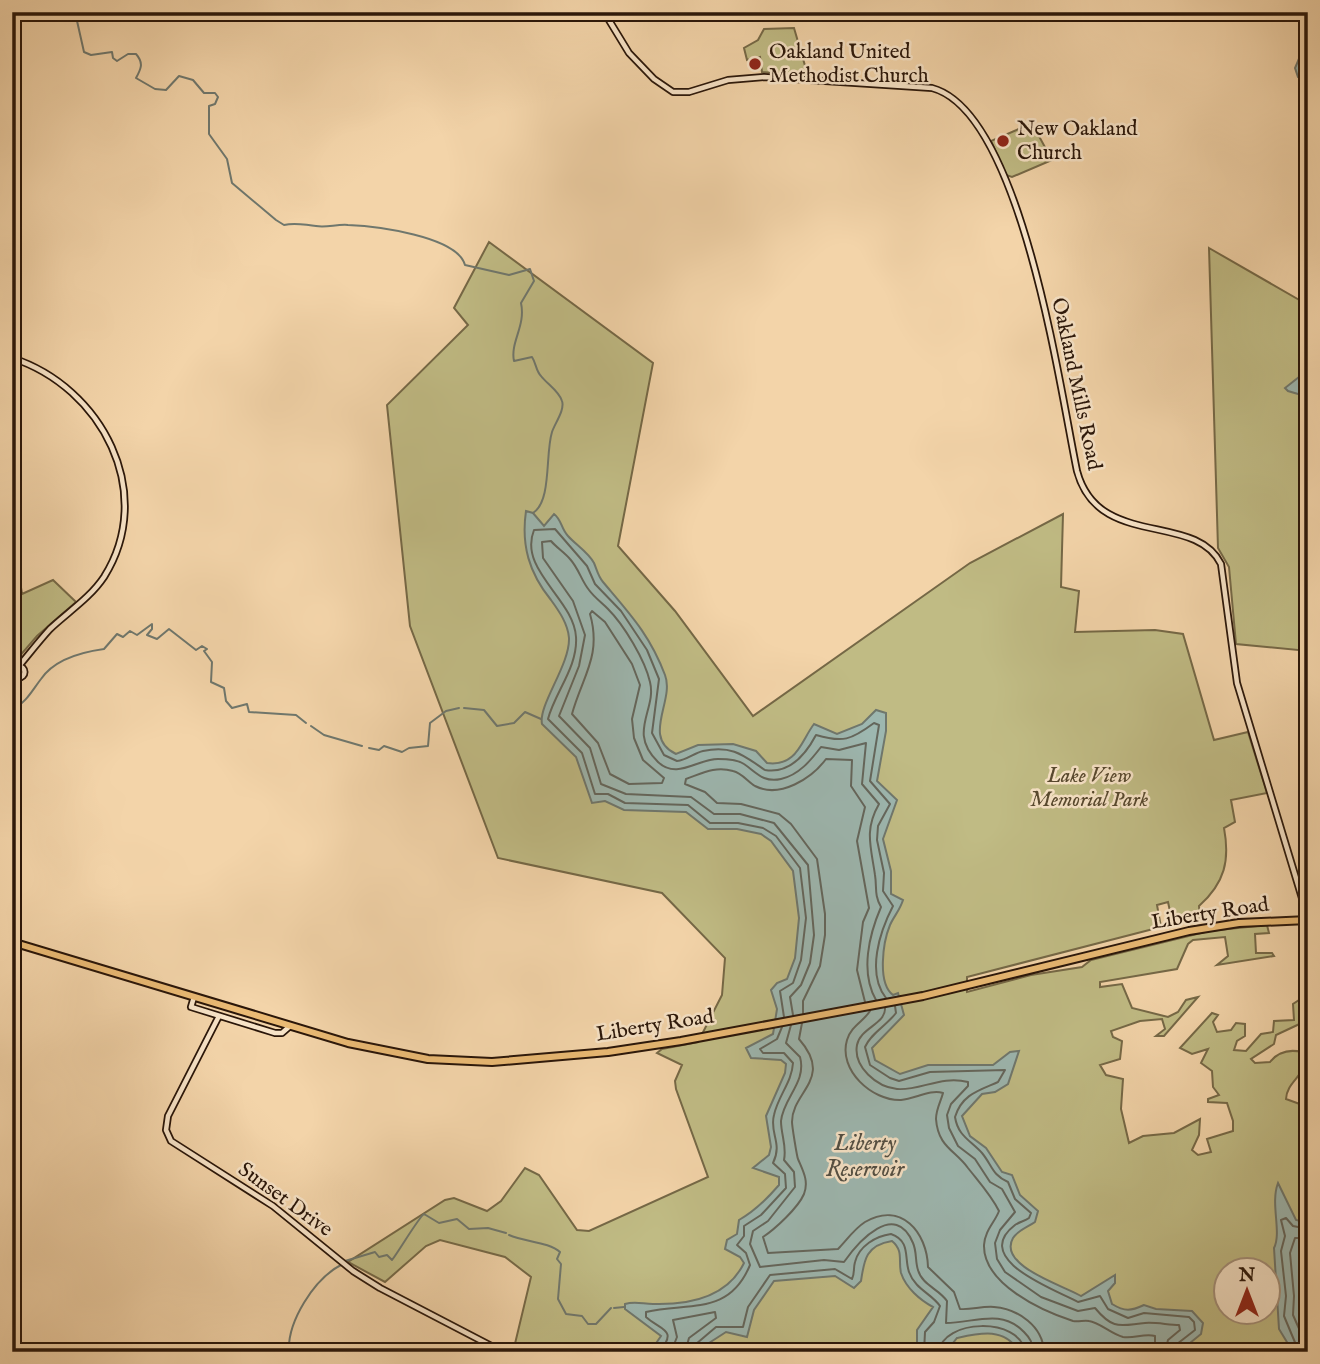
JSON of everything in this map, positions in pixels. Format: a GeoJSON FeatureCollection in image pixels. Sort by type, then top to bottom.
{"type":"FeatureCollection","features":[{"type":"Feature","properties":{"kind":"main road","name":"Liberty Road"},"geometry":{"type":"LineString","coordinates":[[12,942],[290,1026],[399,1054],[449,1061],[492,1062],[635,1049],[923,996],[1178,934],[1239,923],[1308,919]]}},
{"type":"Feature","properties":{"kind":"street","name":"Oakland Mills Road"},"geometry":{"type":"LineString","coordinates":[[604,12],[624,47],[654,79],[673,92],[689,92],[728,80],[764,77],[927,87],[943,92],[958,102],[973,121],[1006,182],[1027,234],[1083,489],[1094,504],[1108,515],[1200,542],[1213,552],[1222,564],[1237,683],[1308,919]]}},
{"type":"Feature","properties":{"kind":"street"},"geometry":{"type":"LineString","coordinates":[[12,358],[55,378],[84,408],[112,448],[123,475],[127,499],[124,533],[102,581],[50,629],[14,676]]}},
{"type":"Feature","properties":{"kind":"street"},"geometry":{"type":"LineString","coordinates":[[14,676],[23,676],[22,668]]}},
{"type":"Feature","properties":{"kind":"street"},"geometry":{"type":"LineString","coordinates":[[194,997],[191,1007],[278,1034],[290,1026]]}},
{"type":"Feature","properties":{"kind":"street","name":"Sunset Drive"},"geometry":{"type":"LineString","coordinates":[[219,1016],[168,1116],[166,1130],[171,1141],[273,1206],[353,1271],[380,1289],[503,1352]]}},
{"type":"Feature","properties":{"kind":"green space"},"geometry":{"type":"Polygon","coordinates":[[[794,28],[808,76],[762,72],[760,57],[747,60],[744,48],[758,40],[764,29],[794,28]]]}},
{"type":"Feature","properties":{"kind":"green space"},"geometry":{"type":"Polygon","coordinates":[[[1028,125],[1034,127],[1052,160],[1012,177],[1006,175],[991,141],[1028,125]]]}},
{"type":"Feature","properties":{"kind":"green space","name":"Lake View Memorial Park"},"geometry":{"type":"Polygon","coordinates":[[[489,242],[653,363],[618,546],[675,611],[753,716],[970,563],[1063,514],[1061,587],[1079,591],[1075,632],[1155,630],[1183,634],[1214,740],[1248,732],[1267,793],[1231,800],[1235,822],[1224,828],[1224,870],[1215,889],[1199,906],[1200,919],[1173,925],[1168,902],[1157,905],[1161,927],[967,977],[967,992],[1031,975],[1082,967],[1091,960],[1209,931],[1267,925],[1269,933],[1255,934],[1256,953],[1272,953],[1274,956],[1217,965],[1228,956],[1225,937],[1193,940],[1188,944],[1177,969],[1100,982],[1100,987],[1122,984],[1132,1008],[1168,1017],[1178,1012],[1186,1000],[1198,997],[1164,1036],[1156,1036],[1165,1029],[1162,1019],[1140,1021],[1111,1031],[1113,1037],[1122,1041],[1120,1059],[1100,1065],[1106,1075],[1123,1079],[1121,1109],[1129,1143],[1143,1136],[1174,1133],[1200,1119],[1199,1135],[1192,1150],[1198,1155],[1211,1152],[1207,1139],[1233,1131],[1233,1121],[1227,1103],[1208,1102],[1208,1099],[1219,1095],[1213,1087],[1212,1071],[1201,1063],[1208,1049],[1192,1054],[1180,1048],[1212,1013],[1218,1015],[1213,1022],[1217,1032],[1231,1030],[1236,1023],[1245,1024],[1245,1036],[1237,1041],[1234,1050],[1246,1051],[1261,1034],[1273,1032],[1274,1021],[1294,1020],[1293,1004],[1299,1000],[1303,1012],[1308,1014],[1308,1020],[1276,1035],[1274,1044],[1251,1059],[1255,1063],[1270,1062],[1284,1052],[1293,1051],[1302,1052],[1304,1060],[1301,1072],[1290,1086],[1286,1099],[1308,1107],[1308,1352],[513,1352],[531,1277],[505,1257],[440,1240],[426,1246],[385,1282],[348,1262],[445,1200],[454,1198],[487,1211],[501,1201],[525,1168],[539,1175],[577,1230],[589,1231],[708,1177],[676,1089],[675,1081],[682,1065],[657,1053],[662,1049],[698,1042],[722,995],[725,958],[662,893],[498,858],[410,626],[387,405],[468,325],[454,308],[489,242]]]}},
{"type":"Feature","properties":{"kind":"green space"},"geometry":{"type":"Polygon","coordinates":[[[1209,248],[1308,305],[1308,651],[1236,644],[1229,567],[1218,548],[1209,248]]]}},
{"type":"Feature","properties":{"kind":"green space"},"geometry":{"type":"Polygon","coordinates":[[[19,575],[22,594],[53,580],[76,602],[37,636],[12,665],[12,576],[19,575]]]}},
{"type":"Feature","properties":{"kind":"water"},"geometry":{"type":"Polygon","coordinates":[[[1301,54],[1308,56],[1308,78],[1305,80],[1298,77],[1295,68],[1301,54]]]}},
{"type":"Feature","properties":{"kind":"water"},"geometry":{"type":"Polygon","coordinates":[[[1299,377],[1308,377],[1308,397],[1285,388],[1299,377]]]}},
{"type":"Feature","properties":{"kind":"water","name":"Liberty Reservoir"},"geometry":{"type":"Polygon","coordinates":[[[526,511],[533,513],[544,526],[554,514],[557,516],[566,533],[591,559],[601,580],[646,636],[665,675],[667,685],[661,718],[661,738],[666,747],[676,754],[698,745],[733,744],[756,751],[767,763],[777,763],[792,757],[814,724],[837,734],[862,724],[876,710],[886,713],[886,731],[877,781],[897,800],[883,839],[891,871],[891,894],[903,900],[887,932],[883,972],[888,989],[893,995],[898,993],[904,1015],[872,1048],[875,1060],[900,1074],[928,1065],[993,1065],[1010,1052],[1019,1051],[1008,1084],[995,1092],[982,1094],[962,1116],[970,1136],[986,1148],[1002,1172],[1012,1175],[1020,1195],[1038,1211],[1035,1222],[1013,1238],[1011,1248],[1015,1257],[1035,1274],[1081,1296],[1115,1275],[1115,1283],[1108,1291],[1112,1304],[1124,1309],[1144,1305],[1156,1309],[1192,1311],[1203,1323],[1201,1334],[1179,1352],[1019,1352],[1013,1344],[999,1335],[983,1334],[957,1338],[946,1352],[917,1352],[917,1330],[933,1307],[918,1297],[906,1284],[901,1273],[899,1252],[892,1241],[872,1250],[865,1260],[861,1281],[854,1288],[835,1276],[774,1281],[754,1310],[747,1337],[726,1332],[695,1352],[650,1352],[661,1336],[625,1309],[625,1304],[693,1301],[717,1292],[728,1284],[744,1263],[740,1257],[725,1249],[727,1240],[737,1234],[739,1220],[761,1204],[779,1185],[779,1177],[753,1168],[769,1155],[771,1147],[766,1116],[785,1073],[786,1064],[781,1060],[751,1058],[746,1048],[773,1034],[777,1009],[771,990],[777,983],[787,979],[795,958],[799,918],[793,871],[771,841],[761,834],[737,829],[708,829],[686,812],[624,810],[605,801],[592,803],[576,757],[542,724],[545,706],[565,660],[569,638],[563,618],[537,579],[528,558],[526,511]]]}},
{"type":"Feature","properties":{"kind":"water"},"geometry":{"type":"Polygon","coordinates":[[[1278,1183],[1296,1220],[1308,1223],[1308,1352],[1293,1352],[1279,1329],[1279,1326],[1282,1326],[1282,1256],[1274,1256],[1278,1183]]]}},
{"type":"Feature","properties":{"kind":"waterway"},"geometry":{"type":"LineString","coordinates":[[75,12],[84,52],[91,55],[112,52],[117,61],[128,54],[136,54],[141,66],[136,78],[155,89],[166,90],[179,76],[193,80],[204,93],[215,93],[218,97],[215,104],[209,106],[209,134],[227,159],[232,183],[284,225],[348,225],[395,230],[414,234],[447,247],[459,255],[465,265],[509,275],[530,269],[534,281],[521,303],[514,361],[532,357],[539,374],[558,394],[563,405],[550,441],[546,488],[539,507],[533,513]]}},
{"type":"Feature","properties":{"kind":"waterway"},"geometry":{"type":"LineString","coordinates":[[12,711],[25,700],[47,672],[61,662],[104,649],[117,634],[123,637],[130,631],[137,635],[152,624],[147,635],[157,639],[169,629],[196,650],[202,646],[207,649],[204,651],[212,662],[211,682],[224,688],[226,701],[232,708],[247,704],[249,712],[296,715],[306,723]]}},
{"type":"Feature","properties":{"kind":"waterway"},"geometry":{"type":"LineString","coordinates":[[369,748],[379,750],[384,746],[402,752],[409,748],[428,746],[430,723],[446,711],[459,708]]}},
{"type":"Feature","properties":{"kind":"waterway"},"geometry":{"type":"LineString","coordinates":[[464,708],[484,710],[497,726],[514,723],[525,712],[541,719]]}},
{"type":"Feature","properties":{"kind":"waterway"},"geometry":{"type":"LineString","coordinates":[[311,726],[324,735],[362,746]]}},
{"type":"Feature","properties":{"kind":"waterway"},"geometry":{"type":"LineString","coordinates":[[345,1261],[375,1252],[379,1257],[387,1255],[392,1260],[424,1214],[439,1223],[457,1219],[469,1229],[488,1228],[506,1233]]}},
{"type":"Feature","properties":{"kind":"waterway"},"geometry":{"type":"LineString","coordinates":[[509,1235],[550,1246],[560,1252],[557,1259],[561,1264],[558,1299],[566,1314],[582,1316],[588,1324],[596,1324],[611,1308]]}},
{"type":"Feature","properties":{"kind":"waterway"},"geometry":{"type":"LineString","coordinates":[[289,1352],[292,1328],[304,1302],[321,1280],[341,1265]]}},
{"type":"Feature","properties":{"kind":"waterway"},"geometry":{"type":"LineString","coordinates":[[614,1308],[624,1307]]}},
{"type":"Feature","properties":{"kind":"place","name":"Oakland United Methodist Church"},"geometry":{"type":"Point","coordinates":[755,64]}},
{"type":"Feature","properties":{"kind":"place","name":"New Oakland Church"},"geometry":{"type":"Point","coordinates":[1003,141]}}]}
